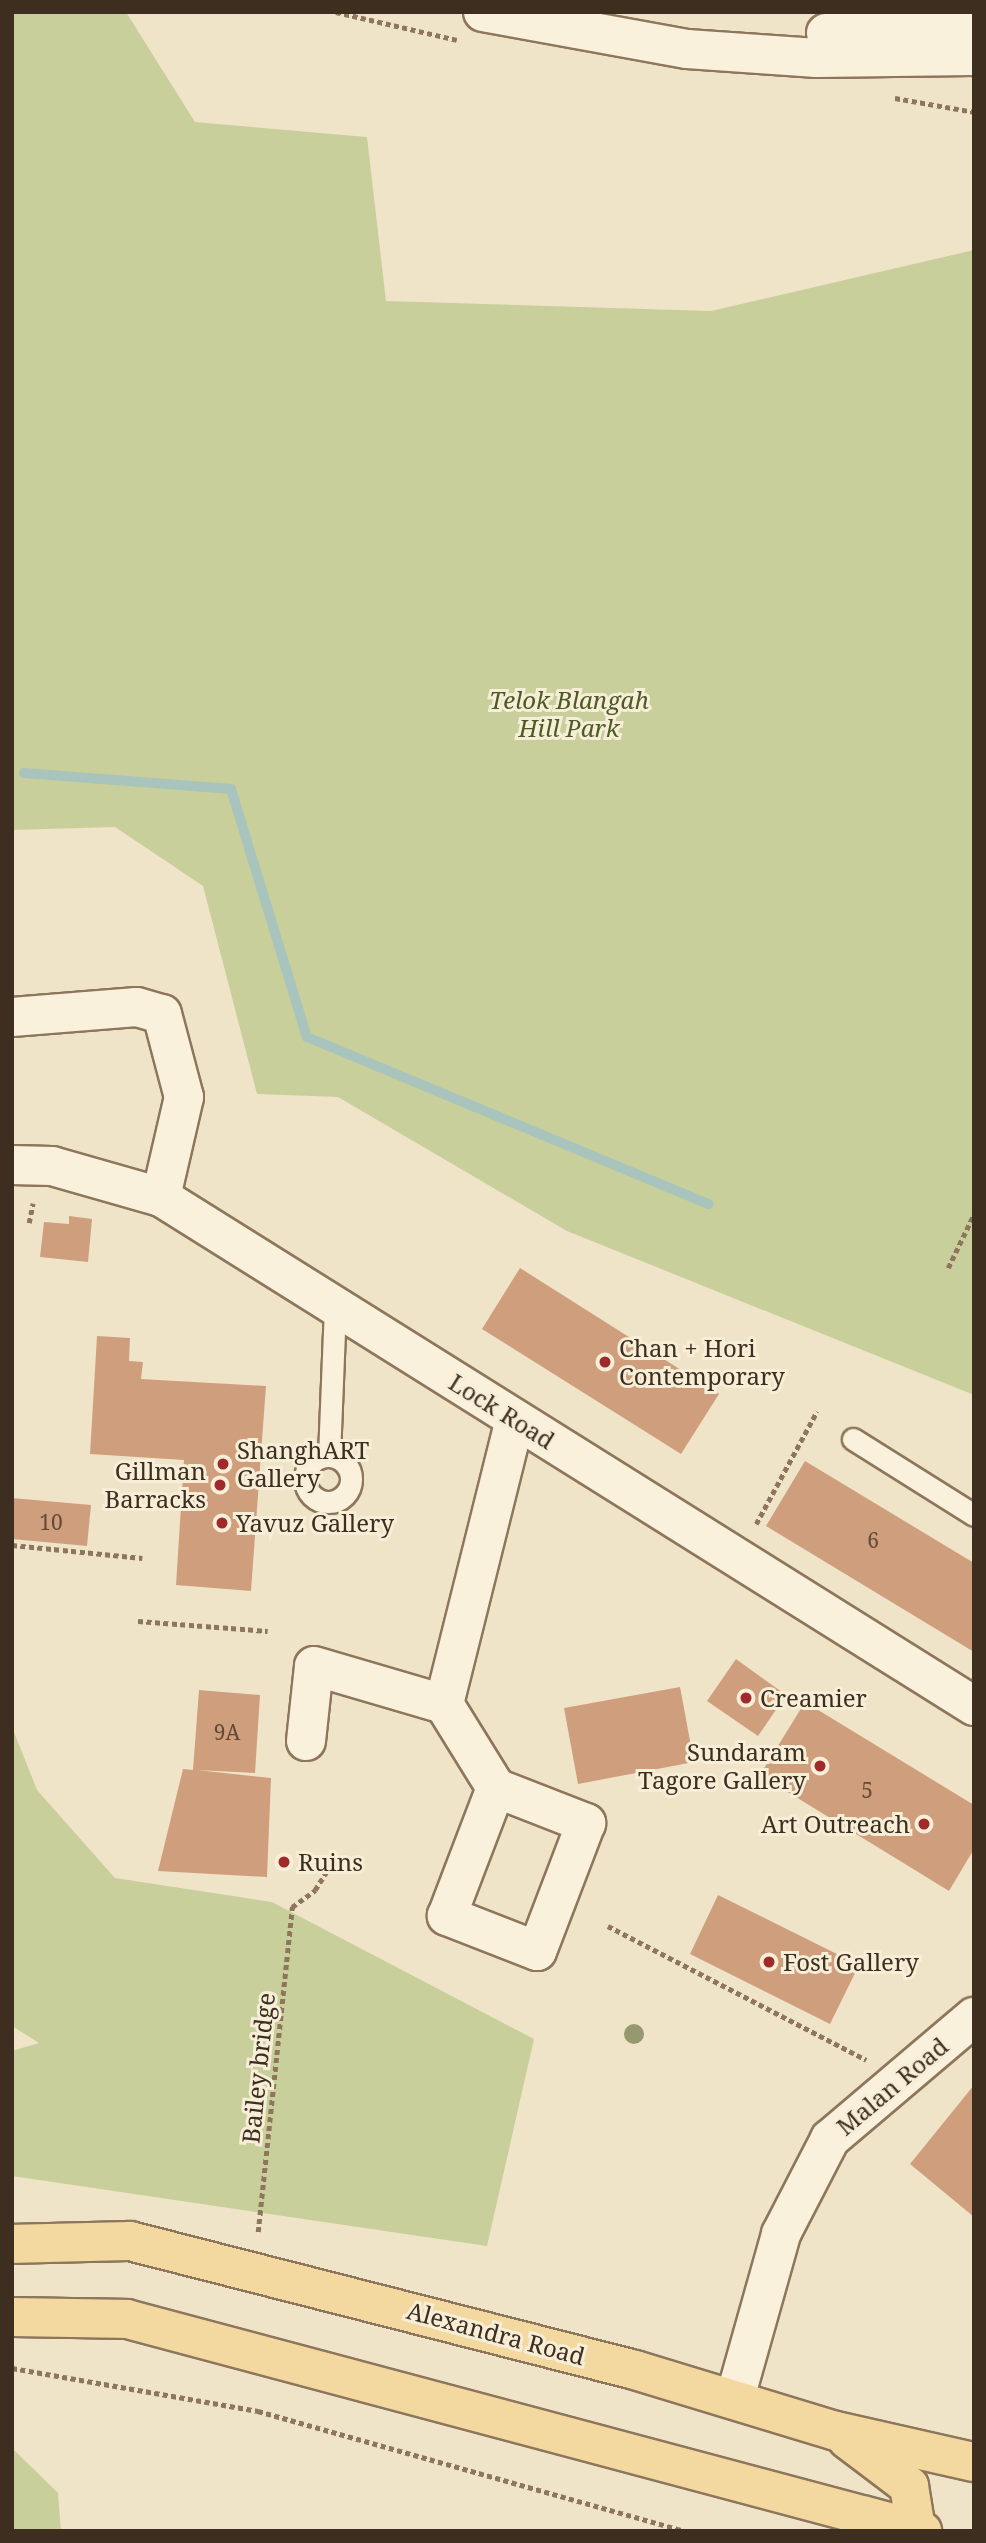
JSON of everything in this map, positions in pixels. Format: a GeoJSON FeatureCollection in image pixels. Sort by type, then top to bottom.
{"type":"FeatureCollection","features":[{"type":"Feature","properties":{"kind":"main road","name":"Alexandra Road"},"geometry":{"type":"LineString","coordinates":[[12,2244],[130,2241],[735,2398],[836,2431],[974,2462]]}},
{"type":"Feature","properties":{"kind":"main road"},"geometry":{"type":"LineString","coordinates":[[12,2316],[127,2319],[919,2530],[909,2486],[836,2431]]}},
{"type":"Feature","properties":{"kind":"street"},"geometry":{"type":"LineString","coordinates":[[483,12],[580,22],[687,49],[817,58],[974,56]]}},
{"type":"Feature","properties":{"kind":"street"},"geometry":{"type":"LineString","coordinates":[[619,12],[843,34],[974,24]]}},
{"type":"Feature","properties":{"kind":"street"},"geometry":{"type":"LineString","coordinates":[[12,1017],[137,1007],[162,1014],[184,1097],[161,1197]]}},
{"type":"Feature","properties":{"kind":"street","name":"Lock Road"},"geometry":{"type":"LineString","coordinates":[[12,1166],[52,1166],[161,1197],[974,1706]]}},
{"type":"Feature","properties":{"kind":"street"},"geometry":{"type":"LineString","coordinates":[[444,1704],[515,1420]]}},
{"type":"Feature","properties":{"kind":"street"},"geometry":{"type":"LineString","coordinates":[[306,1741],[314,1666],[444,1704],[496,1788]]}},
{"type":"Feature","properties":{"kind":"street","name":"Malan Road"},"geometry":{"type":"LineString","coordinates":[[735,2398],[793,2210],[830,2139],[974,2017]]}},
{"type":"Feature","properties":{"kind":"lane"},"geometry":{"type":"LineString","coordinates":[[328,1456],[335,1306]]}},
{"type":"Feature","properties":{"kind":"lane"},"geometry":{"type":"LineString","coordinates":[[853,1439],[974,1515]]}},
{"type":"Feature","properties":{"kind":"path"},"geometry":{"type":"LineString","coordinates":[[948,1268],[974,1214]]}},
{"type":"Feature","properties":{"kind":"path"},"geometry":{"type":"LineString","coordinates":[[738,1558],[817,1411]]}},
{"type":"Feature","properties":{"kind":"path"},"geometry":{"type":"LineString","coordinates":[[12,1545],[142,1558]]}},
{"type":"Feature","properties":{"kind":"path"},"geometry":{"type":"LineString","coordinates":[[138,1621],[268,1631]]}},
{"type":"Feature","properties":{"kind":"path","name":"Bailey bridge"},"geometry":{"type":"LineString","coordinates":[[258,2232],[292,1907],[315,1890],[334,1860]]}},
{"type":"Feature","properties":{"kind":"path"},"geometry":{"type":"LineString","coordinates":[[607,1926],[901,2079]]}},
{"type":"Feature","properties":{"kind":"path"},"geometry":{"type":"LineString","coordinates":[[12,2368],[258,2411],[684,2531]]}},
{"type":"Feature","properties":{"kind":"green space","name":"Telok Blangah Hill Park"},"geometry":{"type":"Polygon","coordinates":[[[12,12],[126,12],[195,122],[367,137],[386,301],[711,311],[974,250],[974,1395],[567,1231],[338,1097],[257,1094],[203,886],[115,827],[12,830],[12,12]]]}},
{"type":"Feature","properties":{"kind":"green space"},"geometry":{"type":"Polygon","coordinates":[[[12,1727],[37,1790],[115,1878],[272,1902],[534,2039],[487,2246],[12,2176],[12,2051],[39,2043],[12,2026],[12,1727]]]}},
{"type":"Feature","properties":{"kind":"green space"},"geometry":{"type":"Polygon","coordinates":[[[12,2448],[58,2493],[61,2531],[12,2531],[12,2448]]]}},
{"type":"Feature","properties":{"kind":"building"},"geometry":{"type":"Polygon","coordinates":[[[69,1216],[92,1219],[88,1262],[40,1257],[44,1222],[69,1224],[69,1216]]]}},
{"type":"Feature","properties":{"kind":"building"},"geometry":{"type":"Polygon","coordinates":[[[520,1268],[719,1394],[681,1454],[482,1329],[520,1268]]]}},
{"type":"Feature","properties":{"kind":"building","name":"Gillman Barracks"},"geometry":{"type":"Polygon","coordinates":[[[97,1336],[130,1338],[129,1361],[143,1362],[141,1379],[266,1386],[251,1591],[176,1585],[184,1460],[90,1454],[97,1336]]]}},
{"type":"Feature","properties":{"kind":"building"},"geometry":{"type":"Polygon","coordinates":[[[805,1461],[974,1563],[974,1652],[766,1526],[805,1461]]]}},
{"type":"Feature","properties":{"kind":"building"},"geometry":{"type":"Polygon","coordinates":[[[12,1498],[91,1505],[87,1546],[12,1539],[12,1498]]]}},
{"type":"Feature","properties":{"kind":"building","name":"Creamier"},"geometry":{"type":"Polygon","coordinates":[[[736,1659],[786,1695],[758,1736],[707,1701],[736,1659]]]}},
{"type":"Feature","properties":{"kind":"building"},"geometry":{"type":"Polygon","coordinates":[[[680,1687],[694,1762],[578,1784],[564,1708],[680,1687]]]}},
{"type":"Feature","properties":{"kind":"building"},"geometry":{"type":"Polygon","coordinates":[[[199,1690],[260,1695],[255,1773],[197,1770],[271,1778],[267,1877],[158,1871],[183,1769],[193,1770],[199,1690]]]}},
{"type":"Feature","properties":{"kind":"building"},"geometry":{"type":"Polygon","coordinates":[[[805,1702],[974,1805],[974,1849],[949,1891],[760,1775],[805,1702]]]}},
{"type":"Feature","properties":{"kind":"building"},"geometry":{"type":"Polygon","coordinates":[[[718,1895],[859,1965],[830,2024],[690,1954],[718,1895]]]}},
{"type":"Feature","properties":{"kind":"building"},"geometry":{"type":"Polygon","coordinates":[[[974,2085],[974,2217],[910,2164],[974,2085]]]}},
{"type":"Feature","properties":{"kind":"waterway"},"geometry":{"type":"LineString","coordinates":[[24,773],[231,789],[307,1037],[709,1204]]}},
{"type":"Feature","properties":{"kind":"place","name":"Chan + Hori Contemporary"},"geometry":{"type":"Point","coordinates":[605,1362]}},
{"type":"Feature","properties":{"kind":"place","name":"ShanghART Gallery"},"geometry":{"type":"Point","coordinates":[223,1464]}},
{"type":"Feature","properties":{"kind":"place","name":"Gillman Barracks"},"geometry":{"type":"Point","coordinates":[220,1485]}},
{"type":"Feature","properties":{"kind":"place","name":"Yavuz Gallery"},"geometry":{"type":"Point","coordinates":[222,1523]}},
{"type":"Feature","properties":{"kind":"place","name":"Creamier"},"geometry":{"type":"Point","coordinates":[746,1698]}},
{"type":"Feature","properties":{"kind":"place","name":"Sundaram Tagore Gallery"},"geometry":{"type":"Point","coordinates":[820,1766]}},
{"type":"Feature","properties":{"kind":"place","name":"Art Outreach"},"geometry":{"type":"Point","coordinates":[924,1824]}},
{"type":"Feature","properties":{"kind":"place","name":"Ruins"},"geometry":{"type":"Point","coordinates":[284,1862]}},
{"type":"Feature","properties":{"kind":"place","name":"Fost Gallery"},"geometry":{"type":"Point","coordinates":[769,1962]}}]}
